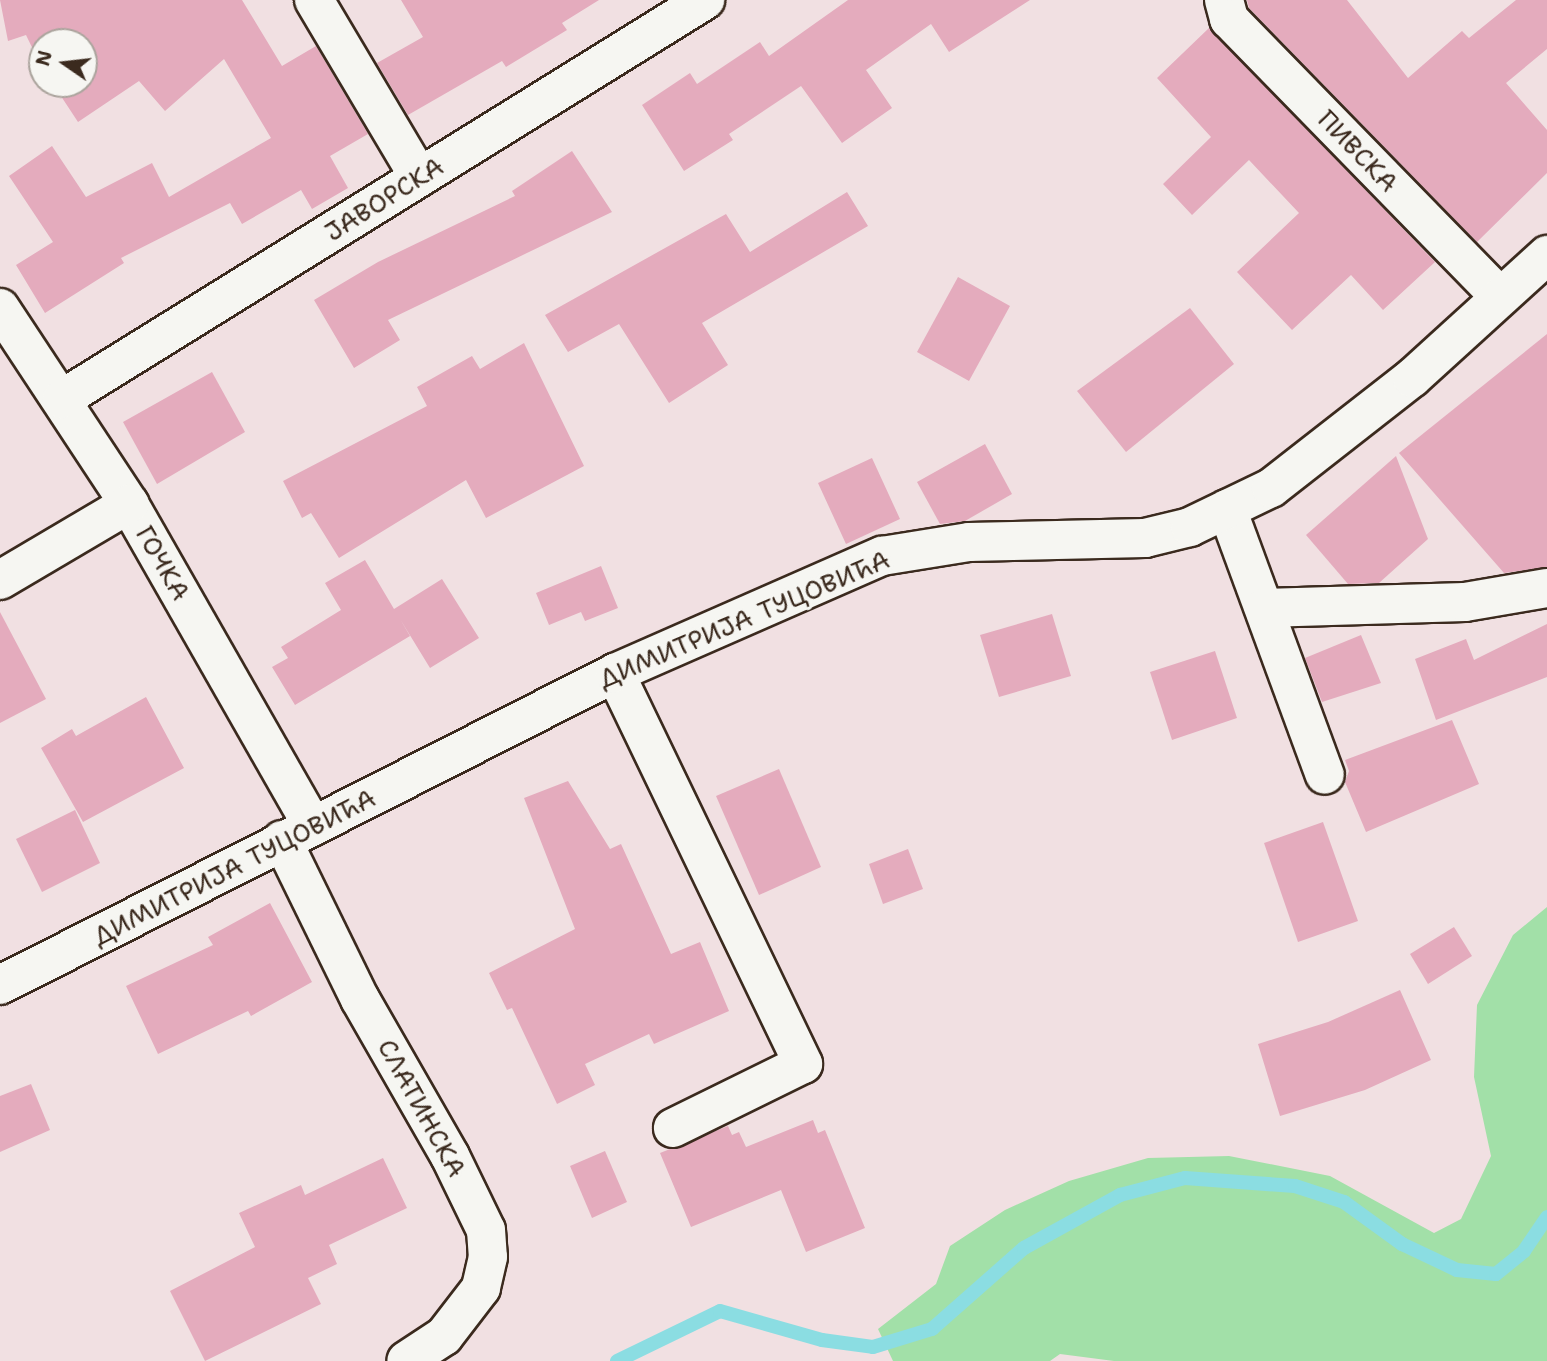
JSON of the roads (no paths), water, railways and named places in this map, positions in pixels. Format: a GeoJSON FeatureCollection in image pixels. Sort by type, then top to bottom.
{"type":"FeatureCollection","features":[{"type":"Feature","properties":{"kind":"street"},"geometry":{"type":"LineString","coordinates":[[314,0],[419,177]]}},
{"type":"Feature","properties":{"kind":"street","name":"ЈАВОРСКА"},"geometry":{"type":"LineString","coordinates":[[62,399],[705,0]]}},
{"type":"Feature","properties":{"kind":"street","name":"ПИВСКА"},"geometry":{"type":"LineString","coordinates":[[1224,0],[1229,19],[1500,298]]}},
{"type":"Feature","properties":{"kind":"street","name":"ДИМИТРИЈА ТУЦОВИЋА"},"geometry":{"type":"LineString","coordinates":[[0,985],[615,673],[882,555],[969,542],[1145,538],[1190,527],[1272,488],[1412,378],[1547,255]]}},
{"type":"Feature","properties":{"kind":"street","name":"ГОЧКА"},"geometry":{"type":"LineString","coordinates":[[0,308],[129,504],[298,833]]}},
{"type":"Feature","properties":{"kind":"street"},"geometry":{"type":"LineString","coordinates":[[0,580],[129,504]]}},
{"type":"Feature","properties":{"kind":"street"},"geometry":{"type":"LineString","coordinates":[[1227,509],[1325,775]]}},
{"type":"Feature","properties":{"kind":"street"},"geometry":{"type":"LineString","coordinates":[[1264,608],[1465,602],[1547,588]]}},
{"type":"Feature","properties":{"kind":"street"},"geometry":{"type":"LineString","coordinates":[[615,673],[803,1064],[673,1128]]}},
{"type":"Feature","properties":{"kind":"street","name":"СЛАТИНСКА"},"geometry":{"type":"LineString","coordinates":[[298,833],[360,999],[450,1156],[485,1230],[488,1258],[481,1288],[444,1336],[406,1361]]}},
{"type":"Feature","properties":{"kind":"waterway"},"geometry":{"type":"LineString","coordinates":[[617,1361],[720,1311],[822,1340],[873,1347],[932,1329],[1024,1248],[1120,1195],[1185,1178],[1295,1186],[1344,1202],[1402,1244],[1457,1270],[1496,1274],[1524,1251],[1547,1217]]}}]}
